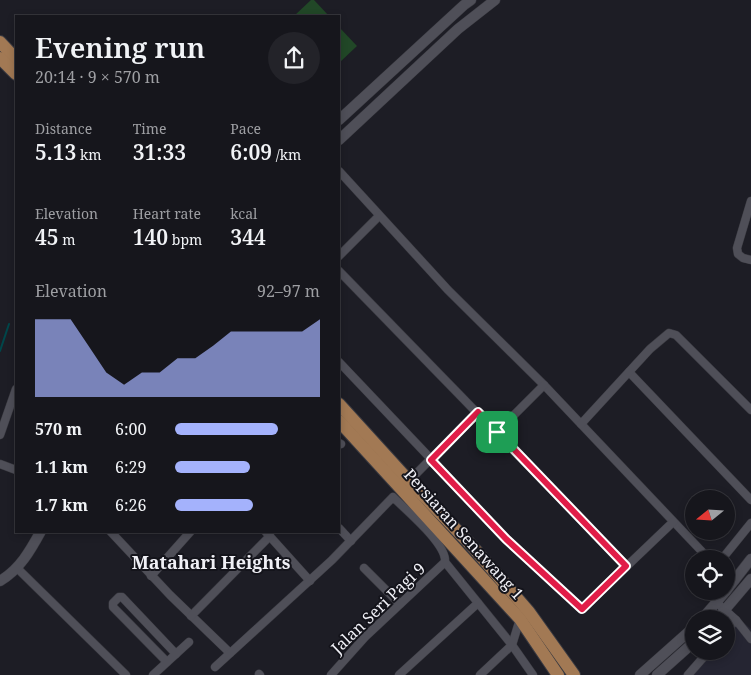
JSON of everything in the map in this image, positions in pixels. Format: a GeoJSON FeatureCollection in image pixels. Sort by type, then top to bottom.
{"type":"FeatureCollection","features":[{"type":"Feature","properties":{"kind":"main road"},"geometry":{"type":"LineString","coordinates":[[0,42],[15,58]]}},
{"type":"Feature","properties":{"kind":"main road"},"geometry":{"type":"LineString","coordinates":[[0,58],[15,73]]}},
{"type":"Feature","properties":{"kind":"main road","name":"Persiaran Senawang 1"},"geometry":{"type":"LineString","coordinates":[[340,405],[409,481],[472,546],[529,612],[574,675]]}},
{"type":"Feature","properties":{"kind":"main road","name":"Persiaran Senawang 1"},"geometry":{"type":"LineString","coordinates":[[340,421],[520,619],[558,675]]}},
{"type":"Feature","properties":{"kind":"street"},"geometry":{"type":"LineString","coordinates":[[340,139],[458,29],[495,0]]}},
{"type":"Feature","properties":{"kind":"street"},"geometry":{"type":"LineString","coordinates":[[340,119],[467,2]]}},
{"type":"Feature","properties":{"kind":"street"},"geometry":{"type":"LineString","coordinates":[[340,172],[448,290],[544,385],[700,550]]}},
{"type":"Feature","properties":{"kind":"street"},"geometry":{"type":"LineString","coordinates":[[751,201],[737,248],[738,254],[743,258],[751,260]]}},
{"type":"Feature","properties":{"kind":"street"},"geometry":{"type":"LineString","coordinates":[[340,255],[379,216]]}},
{"type":"Feature","properties":{"kind":"street"},"geometry":{"type":"LineString","coordinates":[[340,272],[626,566]]}},
{"type":"Feature","properties":{"kind":"street"},"geometry":{"type":"LineString","coordinates":[[581,424],[650,349],[669,333],[676,335],[750,406]]}},
{"type":"Feature","properties":{"kind":"street"},"geometry":{"type":"LineString","coordinates":[[340,363],[506,539],[582,609],[673,522]]}},
{"type":"Feature","properties":{"kind":"street"},"geometry":{"type":"LineString","coordinates":[[629,372],[751,500]]}},
{"type":"Feature","properties":{"kind":"street"},"geometry":{"type":"LineString","coordinates":[[497,432],[544,385]]}},
{"type":"Feature","properties":{"kind":"street"},"geometry":{"type":"LineString","coordinates":[[0,434],[13,406]]}},
{"type":"Feature","properties":{"kind":"street"},"geometry":{"type":"LineString","coordinates":[[409,481],[478,412]]}},
{"type":"Feature","properties":{"kind":"street"},"geometry":{"type":"LineString","coordinates":[[0,464],[15,470]]}},
{"type":"Feature","properties":{"kind":"street"},"geometry":{"type":"LineString","coordinates":[[215,667],[310,580],[393,498],[440,546],[446,556],[445,562],[512,645],[533,675]]}},
{"type":"Feature","properties":{"kind":"street"},"geometry":{"type":"LineString","coordinates":[[729,550],[751,524]]}},
{"type":"Feature","properties":{"kind":"street"},"geometry":{"type":"LineString","coordinates":[[340,529],[351,541]]}},
{"type":"Feature","properties":{"kind":"street"},"geometry":{"type":"LineString","coordinates":[[0,581],[26,558],[40,533]]}},
{"type":"Feature","properties":{"kind":"street"},"geometry":{"type":"LineString","coordinates":[[114,533],[151,576],[230,653]]}},
{"type":"Feature","properties":{"kind":"street"},"geometry":{"type":"LineString","coordinates":[[151,576],[189,533]]}},
{"type":"Feature","properties":{"kind":"street"},"geometry":{"type":"LineString","coordinates":[[191,616],[268,534],[310,580]]}},
{"type":"Feature","properties":{"kind":"street"},"geometry":{"type":"LineString","coordinates":[[735,581],[751,559]]}},
{"type":"Feature","properties":{"kind":"street","name":"Jalan Seri Pagi 9"},"geometry":{"type":"LineString","coordinates":[[331,675],[365,637],[445,562]]}},
{"type":"Feature","properties":{"kind":"street"},"geometry":{"type":"LineString","coordinates":[[16,568],[126,675]]}},
{"type":"Feature","properties":{"kind":"street"},"geometry":{"type":"LineString","coordinates":[[364,568],[400,604]]}},
{"type":"Feature","properties":{"kind":"street"},"geometry":{"type":"LineString","coordinates":[[709,610],[716,602],[724,610],[751,579]]}},
{"type":"Feature","properties":{"kind":"street"},"geometry":{"type":"LineString","coordinates":[[167,662],[113,606],[113,603],[119,596],[176,654]]}},
{"type":"Feature","properties":{"kind":"street"},"geometry":{"type":"LineString","coordinates":[[399,675],[478,603]]}},
{"type":"Feature","properties":{"kind":"street"},"geometry":{"type":"LineString","coordinates":[[480,675],[512,645],[520,619]]}},
{"type":"Feature","properties":{"kind":"street"},"geometry":{"type":"LineString","coordinates":[[736,620],[751,639]]}},
{"type":"Feature","properties":{"kind":"street"},"geometry":{"type":"LineString","coordinates":[[640,675],[685,635]]}},
{"type":"Feature","properties":{"kind":"street"},"geometry":{"type":"LineString","coordinates":[[153,675],[189,642]]}},
{"type":"Feature","properties":{"kind":"street"},"geometry":{"type":"LineString","coordinates":[[657,675],[685,650]]}},
{"type":"Feature","properties":{"kind":"street"},"geometry":{"type":"LineString","coordinates":[[693,673],[702,660]]}},
{"type":"Feature","properties":{"kind":"shaded area"},"geometry":{"type":"Polygon","coordinates":[[[735,615],[751,629],[751,675],[682,675],[696,660],[735,660],[735,615]]]}},
{"type":"Feature","properties":{"kind":"green space"},"geometry":{"type":"Polygon","coordinates":[[[311,0],[314,0],[328,15],[295,15],[311,0]]]}},
{"type":"Feature","properties":{"kind":"green space"},"geometry":{"type":"Polygon","coordinates":[[[340,28],[357,46],[340,62],[340,28]]]}},
{"type":"Feature","properties":{"kind":"waterway"},"geometry":{"type":"LineString","coordinates":[[0,351],[9,324]]}},
{"type":"Feature","properties":{"kind":"district","name":"Matahari Heights"},"geometry":{"type":"Point","coordinates":[211,563]}},
{"type":"Feature","properties":{"kind":"route"},"geometry":{"type":"LineString","coordinates":[[478,412],[497,432],[626,566],[582,609],[506,539],[431,460],[478,412]]}}]}
